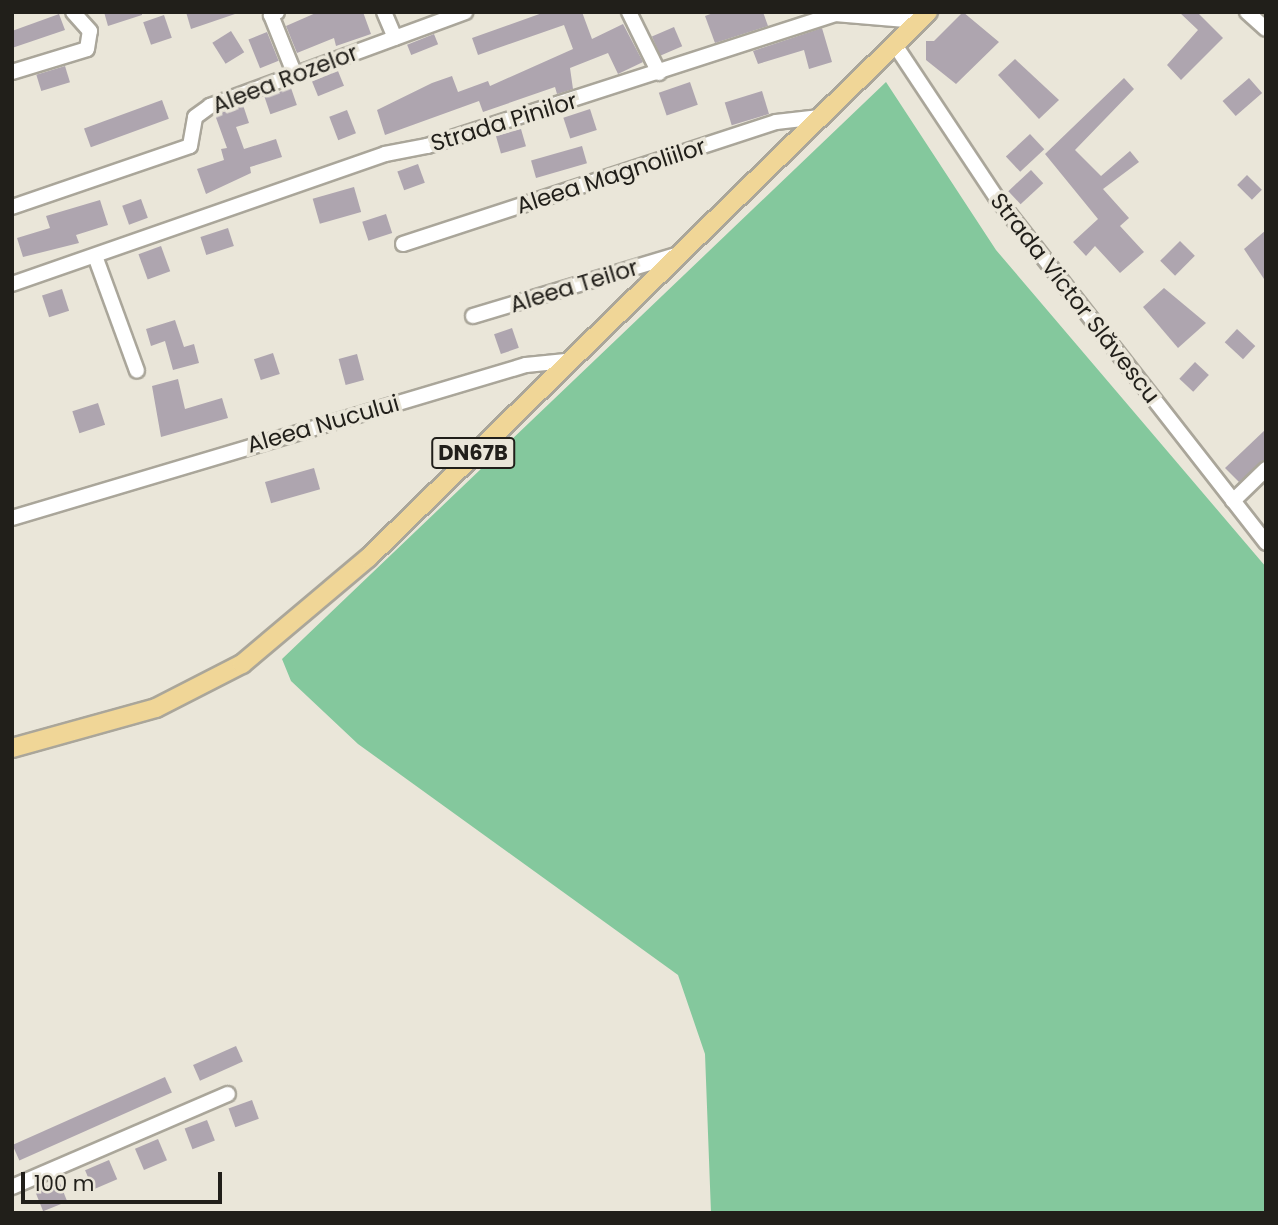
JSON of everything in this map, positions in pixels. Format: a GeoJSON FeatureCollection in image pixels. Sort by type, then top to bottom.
{"type":"FeatureCollection","features":[{"type":"Feature","properties":{"kind":"main road","name":"DN67B"},"geometry":{"type":"LineString","coordinates":[[12,748],[156,708],[243,664],[368,558],[566,361],[923,17]]}},
{"type":"Feature","properties":{"kind":"street"},"geometry":{"type":"LineString","coordinates":[[12,72],[87,49],[90,31],[73,12]]}},
{"type":"Feature","properties":{"kind":"street"},"geometry":{"type":"LineString","coordinates":[[277,12],[271,15],[295,75]]}},
{"type":"Feature","properties":{"kind":"street"},"geometry":{"type":"LineString","coordinates":[[384,12],[395,38]]}},
{"type":"Feature","properties":{"kind":"street","name":"Aleea Rozelor"},"geometry":{"type":"LineString","coordinates":[[12,207],[190,146],[198,113],[465,12]]}},
{"type":"Feature","properties":{"kind":"street"},"geometry":{"type":"LineString","coordinates":[[629,12],[659,73]]}},
{"type":"Feature","properties":{"kind":"street"},"geometry":{"type":"LineString","coordinates":[[1247,12],[1266,29]]}},
{"type":"Feature","properties":{"kind":"street","name":"Strada Pinilor"},"geometry":{"type":"LineString","coordinates":[[12,284],[385,154],[659,73],[835,14],[923,17]]}},
{"type":"Feature","properties":{"kind":"street","name":"Strada Victor Slăvescu"},"geometry":{"type":"LineString","coordinates":[[895,45],[996,197],[1266,543]]}},
{"type":"Feature","properties":{"kind":"street","name":"Aleea Magnoliilor"},"geometry":{"type":"LineString","coordinates":[[404,243],[776,122],[820,117]]}},
{"type":"Feature","properties":{"kind":"street","name":"Aleea Teilor"},"geometry":{"type":"LineString","coordinates":[[472,316],[676,255]]}},
{"type":"Feature","properties":{"kind":"street"},"geometry":{"type":"LineString","coordinates":[[95,256],[137,370]]}},
{"type":"Feature","properties":{"kind":"street","name":"Aleea Nucului"},"geometry":{"type":"LineString","coordinates":[[12,518],[81,495],[526,365],[566,361]]}},
{"type":"Feature","properties":{"kind":"street"},"geometry":{"type":"LineString","coordinates":[[1233,501],[1266,469]]}},
{"type":"Feature","properties":{"kind":"street"},"geometry":{"type":"LineString","coordinates":[[12,1187],[228,1094]]}},
{"type":"Feature","properties":{"kind":"green space"},"geometry":{"type":"Polygon","coordinates":[[[886,82],[996,250],[1266,567],[1266,1213],[711,1213],[705,1054],[678,975],[358,744],[291,681],[282,659],[886,82]]]}},
{"type":"Feature","properties":{"kind":"building"},"geometry":{"type":"Polygon","coordinates":[[[104,12],[142,12],[142,15],[108,26],[104,12]]]}},
{"type":"Feature","properties":{"kind":"building"},"geometry":{"type":"Polygon","coordinates":[[[186,12],[235,12],[235,14],[191,29],[186,12]]]}},
{"type":"Feature","properties":{"kind":"building"},"geometry":{"type":"Polygon","coordinates":[[[318,12],[363,12],[371,34],[336,46],[334,38],[297,53],[286,26],[318,12]]]}},
{"type":"Feature","properties":{"kind":"building"},"geometry":{"type":"Polygon","coordinates":[[[545,12],[582,12],[592,39],[623,24],[643,62],[618,74],[608,53],[570,68],[573,89],[557,94],[555,87],[483,112],[479,101],[385,135],[377,110],[432,83],[452,76],[458,92],[488,81],[490,86],[573,49],[564,25],[478,55],[472,38],[545,12]]]}},
{"type":"Feature","properties":{"kind":"building"},"geometry":{"type":"Polygon","coordinates":[[[716,12],[763,12],[768,26],[715,43],[705,16],[716,12]]]}},
{"type":"Feature","properties":{"kind":"building"},"geometry":{"type":"Polygon","coordinates":[[[963,12],[999,42],[956,84],[926,60],[926,41],[934,41],[963,12]]]}},
{"type":"Feature","properties":{"kind":"building"},"geometry":{"type":"Polygon","coordinates":[[[1179,12],[1197,12],[1223,38],[1181,80],[1167,65],[1198,30],[1179,12]]]}},
{"type":"Feature","properties":{"kind":"building"},"geometry":{"type":"Polygon","coordinates":[[[59,14],[65,30],[12,48],[12,31],[59,14]]]}},
{"type":"Feature","properties":{"kind":"building"},"geometry":{"type":"Polygon","coordinates":[[[164,15],[172,38],[151,45],[143,22],[164,15]]]}},
{"type":"Feature","properties":{"kind":"building"},"geometry":{"type":"Polygon","coordinates":[[[674,27],[682,46],[660,56],[652,36],[674,27]]]}},
{"type":"Feature","properties":{"kind":"building"},"geometry":{"type":"Polygon","coordinates":[[[822,28],[832,62],[809,69],[804,50],[758,64],[753,51],[822,28]]]}},
{"type":"Feature","properties":{"kind":"building"},"geometry":{"type":"Polygon","coordinates":[[[231,31],[244,52],[226,64],[212,43],[231,31]]]}},
{"type":"Feature","properties":{"kind":"building"},"geometry":{"type":"Polygon","coordinates":[[[267,32],[279,61],[260,68],[248,39],[267,32]]]}},
{"type":"Feature","properties":{"kind":"building"},"geometry":{"type":"Polygon","coordinates":[[[434,34],[438,44],[411,55],[407,45],[434,34]]]}},
{"type":"Feature","properties":{"kind":"building"},"geometry":{"type":"Polygon","coordinates":[[[1015,59],[1059,100],[1039,119],[998,75],[1015,59]]]}},
{"type":"Feature","properties":{"kind":"building"},"geometry":{"type":"Polygon","coordinates":[[[65,66],[70,82],[41,91],[36,75],[65,66]]]}},
{"type":"Feature","properties":{"kind":"building"},"geometry":{"type":"Polygon","coordinates":[[[338,71],[344,86],[318,96],[312,81],[338,71]]]}},
{"type":"Feature","properties":{"kind":"building"},"geometry":{"type":"Polygon","coordinates":[[[1124,78],[1134,89],[1075,150],[1101,176],[1130,151],[1139,162],[1103,189],[1129,218],[1120,226],[1144,252],[1120,273],[1095,246],[1086,256],[1073,242],[1098,219],[1045,154],[1124,78]]]}},
{"type":"Feature","properties":{"kind":"building"},"geometry":{"type":"Polygon","coordinates":[[[1249,78],[1262,93],[1236,116],[1223,101],[1249,78]]]}},
{"type":"Feature","properties":{"kind":"building"},"geometry":{"type":"Polygon","coordinates":[[[690,82],[698,105],[667,115],[659,93],[690,82]]]}},
{"type":"Feature","properties":{"kind":"building"},"geometry":{"type":"Polygon","coordinates":[[[291,88],[297,105],[270,114],[265,97],[291,88]]]}},
{"type":"Feature","properties":{"kind":"building"},"geometry":{"type":"Polygon","coordinates":[[[762,91],[769,114],[732,125],[725,102],[762,91]]]}},
{"type":"Feature","properties":{"kind":"building"},"geometry":{"type":"Polygon","coordinates":[[[162,100],[169,119],[91,147],[84,128],[162,100]]]}},
{"type":"Feature","properties":{"kind":"building"},"geometry":{"type":"Polygon","coordinates":[[[243,105],[249,123],[236,127],[244,149],[276,139],[282,157],[250,167],[251,173],[206,194],[197,169],[224,160],[221,149],[227,148],[215,115],[243,105]]]}},
{"type":"Feature","properties":{"kind":"building"},"geometry":{"type":"Polygon","coordinates":[[[590,109],[597,130],[570,139],[563,118],[590,109]]]}},
{"type":"Feature","properties":{"kind":"building"},"geometry":{"type":"Polygon","coordinates":[[[347,110],[356,133],[338,140],[329,117],[347,110]]]}},
{"type":"Feature","properties":{"kind":"building"},"geometry":{"type":"Polygon","coordinates":[[[521,129],[526,146],[501,153],[496,136],[521,129]]]}},
{"type":"Feature","properties":{"kind":"building"},"geometry":{"type":"Polygon","coordinates":[[[1030,134],[1044,149],[1020,172],[1006,157],[1030,134]]]}},
{"type":"Feature","properties":{"kind":"building"},"geometry":{"type":"Polygon","coordinates":[[[582,146],[587,163],[536,178],[531,161],[582,146]]]}},
{"type":"Feature","properties":{"kind":"building"},"geometry":{"type":"Polygon","coordinates":[[[418,164],[425,183],[404,190],[397,172],[418,164]]]}},
{"type":"Feature","properties":{"kind":"building"},"geometry":{"type":"Polygon","coordinates":[[[1031,170],[1043,183],[1021,204],[1008,191],[1031,170]]]}},
{"type":"Feature","properties":{"kind":"building"},"geometry":{"type":"Polygon","coordinates":[[[1247,175],[1262,190],[1252,200],[1237,185],[1247,175]]]}},
{"type":"Feature","properties":{"kind":"building"},"geometry":{"type":"Polygon","coordinates":[[[354,187],[361,212],[320,224],[313,199],[354,187]]]}},
{"type":"Feature","properties":{"kind":"building"},"geometry":{"type":"Polygon","coordinates":[[[141,199],[148,218],[129,225],[122,206],[141,199]]]}},
{"type":"Feature","properties":{"kind":"building"},"geometry":{"type":"Polygon","coordinates":[[[100,200],[108,225],[76,235],[79,243],[23,257],[17,238],[50,228],[46,216],[100,200]]]}},
{"type":"Feature","properties":{"kind":"building"},"geometry":{"type":"Polygon","coordinates":[[[386,214],[392,233],[368,241],[362,222],[386,214]]]}},
{"type":"Feature","properties":{"kind":"building"},"geometry":{"type":"Polygon","coordinates":[[[228,228],[234,246],[206,255],[200,237],[228,228]]]}},
{"type":"Feature","properties":{"kind":"building"},"geometry":{"type":"Polygon","coordinates":[[[1266,230],[1266,282],[1244,249],[1266,230]]]}},
{"type":"Feature","properties":{"kind":"building"},"geometry":{"type":"Polygon","coordinates":[[[1180,241],[1195,256],[1175,276],[1160,261],[1180,241]]]}},
{"type":"Feature","properties":{"kind":"building"},"geometry":{"type":"Polygon","coordinates":[[[161,246],[170,271],[148,280],[138,254],[161,246]]]}},
{"type":"Feature","properties":{"kind":"building"},"geometry":{"type":"Polygon","coordinates":[[[1164,288],[1206,323],[1178,348],[1143,307],[1164,288]]]}},
{"type":"Feature","properties":{"kind":"building"},"geometry":{"type":"Polygon","coordinates":[[[62,289],[69,311],[49,317],[42,295],[62,289]]]}},
{"type":"Feature","properties":{"kind":"building"},"geometry":{"type":"Polygon","coordinates":[[[175,320],[184,347],[194,344],[199,363],[173,370],[165,341],[151,346],[146,329],[175,320]]]}},
{"type":"Feature","properties":{"kind":"building"},"geometry":{"type":"Polygon","coordinates":[[[512,328],[519,348],[501,354],[494,334],[512,328]]]}},
{"type":"Feature","properties":{"kind":"building"},"geometry":{"type":"Polygon","coordinates":[[[1237,329],[1255,346],[1243,359],[1225,342],[1237,329]]]}},
{"type":"Feature","properties":{"kind":"building"},"geometry":{"type":"Polygon","coordinates":[[[273,353],[280,374],[261,380],[254,359],[273,353]]]}},
{"type":"Feature","properties":{"kind":"building"},"geometry":{"type":"Polygon","coordinates":[[[357,354],[364,380],[346,385],[339,359],[357,354]]]}},
{"type":"Feature","properties":{"kind":"building"},"geometry":{"type":"Polygon","coordinates":[[[1195,362],[1209,375],[1193,392],[1179,379],[1195,362]]]}},
{"type":"Feature","properties":{"kind":"building"},"geometry":{"type":"Polygon","coordinates":[[[178,379],[185,409],[222,398],[228,418],[161,437],[152,386],[178,379]]]}},
{"type":"Feature","properties":{"kind":"building"},"geometry":{"type":"Polygon","coordinates":[[[98,403],[105,425],[79,433],[72,411],[98,403]]]}},
{"type":"Feature","properties":{"kind":"building"},"geometry":{"type":"Polygon","coordinates":[[[1266,429],[1266,460],[1239,482],[1225,468],[1266,429]]]}},
{"type":"Feature","properties":{"kind":"building"},"geometry":{"type":"Polygon","coordinates":[[[314,468],[320,489],[271,503],[265,482],[314,468]]]}},
{"type":"Feature","properties":{"kind":"building"},"geometry":{"type":"Polygon","coordinates":[[[236,1046],[243,1062],[200,1081],[193,1065],[236,1046]]]}},
{"type":"Feature","properties":{"kind":"building"},"geometry":{"type":"Polygon","coordinates":[[[165,1077],[172,1093],[19,1160],[12,1145],[165,1077]]]}},
{"type":"Feature","properties":{"kind":"building"},"geometry":{"type":"Polygon","coordinates":[[[252,1100],[259,1119],[235,1127],[229,1109],[252,1100]]]}},
{"type":"Feature","properties":{"kind":"building"},"geometry":{"type":"Polygon","coordinates":[[[207,1120],[215,1141],[192,1149],[185,1129],[207,1120]]]}},
{"type":"Feature","properties":{"kind":"building"},"geometry":{"type":"Polygon","coordinates":[[[158,1139],[167,1160],[144,1170],[135,1149],[158,1139]]]}},
{"type":"Feature","properties":{"kind":"building"},"geometry":{"type":"Polygon","coordinates":[[[109,1160],[117,1179],[93,1189],[85,1170],[109,1160]]]}},
{"type":"Feature","properties":{"kind":"building"},"geometry":{"type":"Polygon","coordinates":[[[59,1181],[67,1201],[43,1211],[35,1191],[59,1181]]]}}]}
